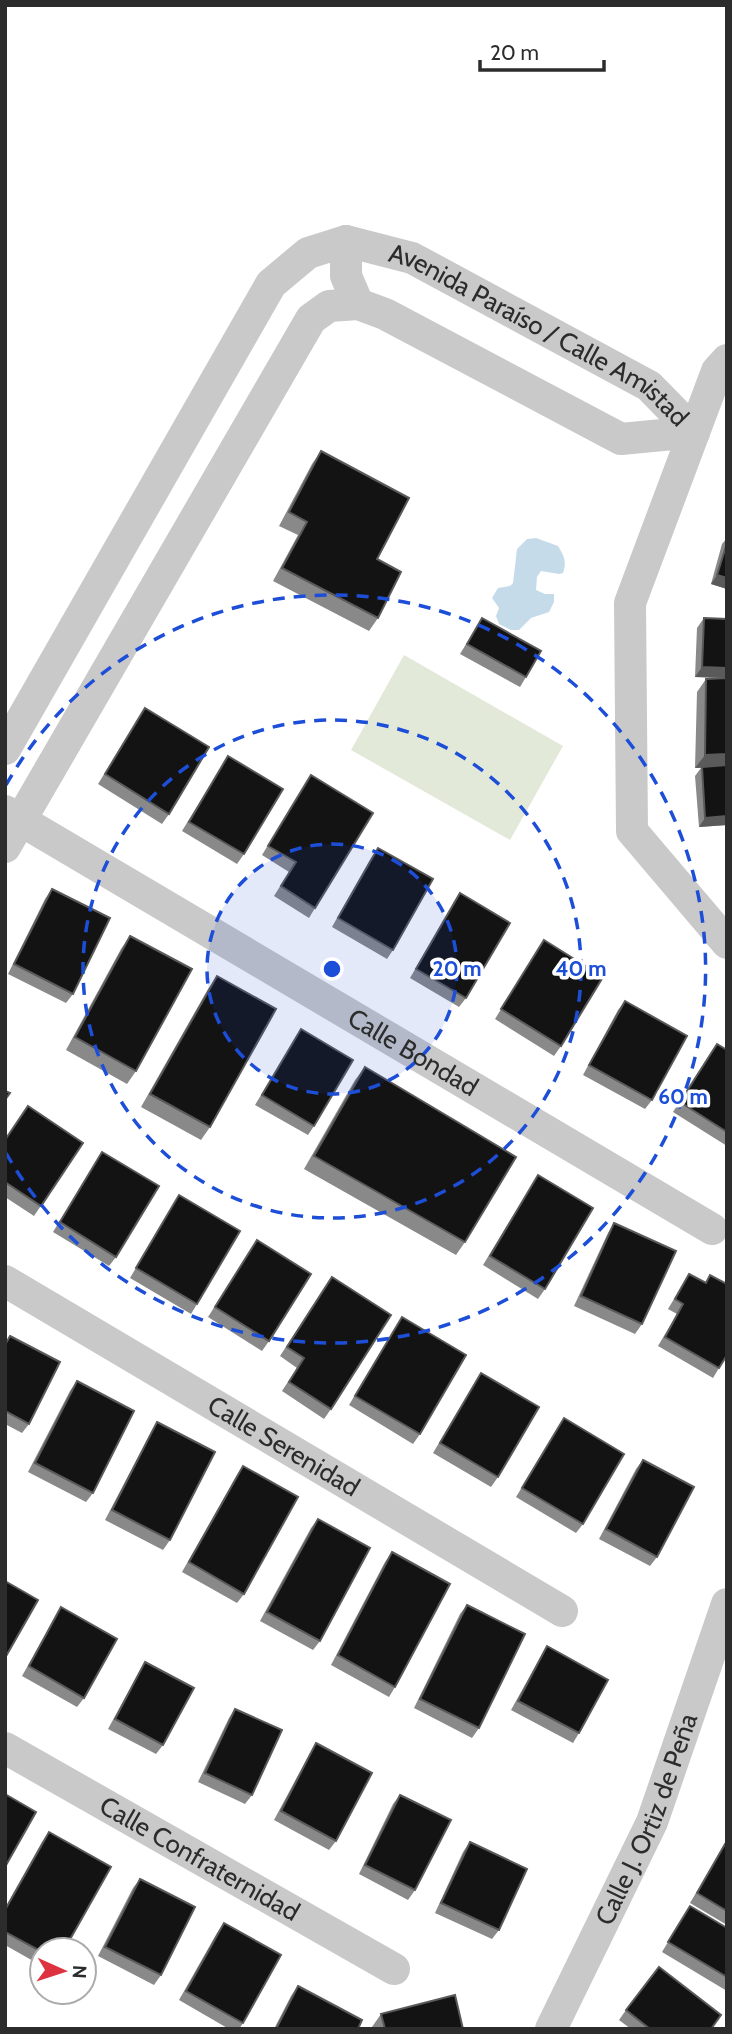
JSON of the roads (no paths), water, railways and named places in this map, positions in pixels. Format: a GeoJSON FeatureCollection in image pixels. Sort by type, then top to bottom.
{"type":"FeatureCollection","features":[{"type":"Feature","properties":{"kind":"street"},"geometry":{"type":"LineString","coordinates":[[5,749],[271,284],[308,253],[346,241],[346,276],[358,304],[329,306],[311,319],[13,815],[5,847]]}},
{"type":"Feature","properties":{"kind":"street","name":"Avenida Paraíso / Calle Amistad"},"geometry":{"type":"LineString","coordinates":[[346,241],[412,258],[649,386],[694,432]]}},
{"type":"Feature","properties":{"kind":"street","name":"Avenida Paraíso / Calle Amistad"},"geometry":{"type":"LineString","coordinates":[[358,304],[385,314],[621,439],[694,432]]}},
{"type":"Feature","properties":{"kind":"street"},"geometry":{"type":"LineString","coordinates":[[727,360],[717,371],[630,603],[632,831],[727,943]]}},
{"type":"Feature","properties":{"kind":"street","name":"Calle Bondad"},"geometry":{"type":"LineString","coordinates":[[13,815],[712,1229]]}},
{"type":"Feature","properties":{"kind":"street","name":"Calle Serenidad"},"geometry":{"type":"LineString","coordinates":[[5,1281],[562,1611]]}},
{"type":"Feature","properties":{"kind":"street","name":"Calle J. Ortiz de Peña"},"geometry":{"type":"LineString","coordinates":[[551,2029],[652,1822],[727,1604]]}},
{"type":"Feature","properties":{"kind":"street","name":"Calle Confraternidad"},"geometry":{"type":"LineString","coordinates":[[5,1748],[394,1969]]}},
{"type":"Feature","properties":{"kind":"water"},"geometry":{"type":"Polygon","coordinates":[[[536,538],[558,546],[564,559],[563,573],[541,571],[537,577],[536,590],[554,594],[554,602],[549,612],[531,618],[519,630],[511,630],[499,624],[496,616],[499,608],[492,598],[498,588],[513,583],[517,549],[527,539],[536,538]]]}}]}
